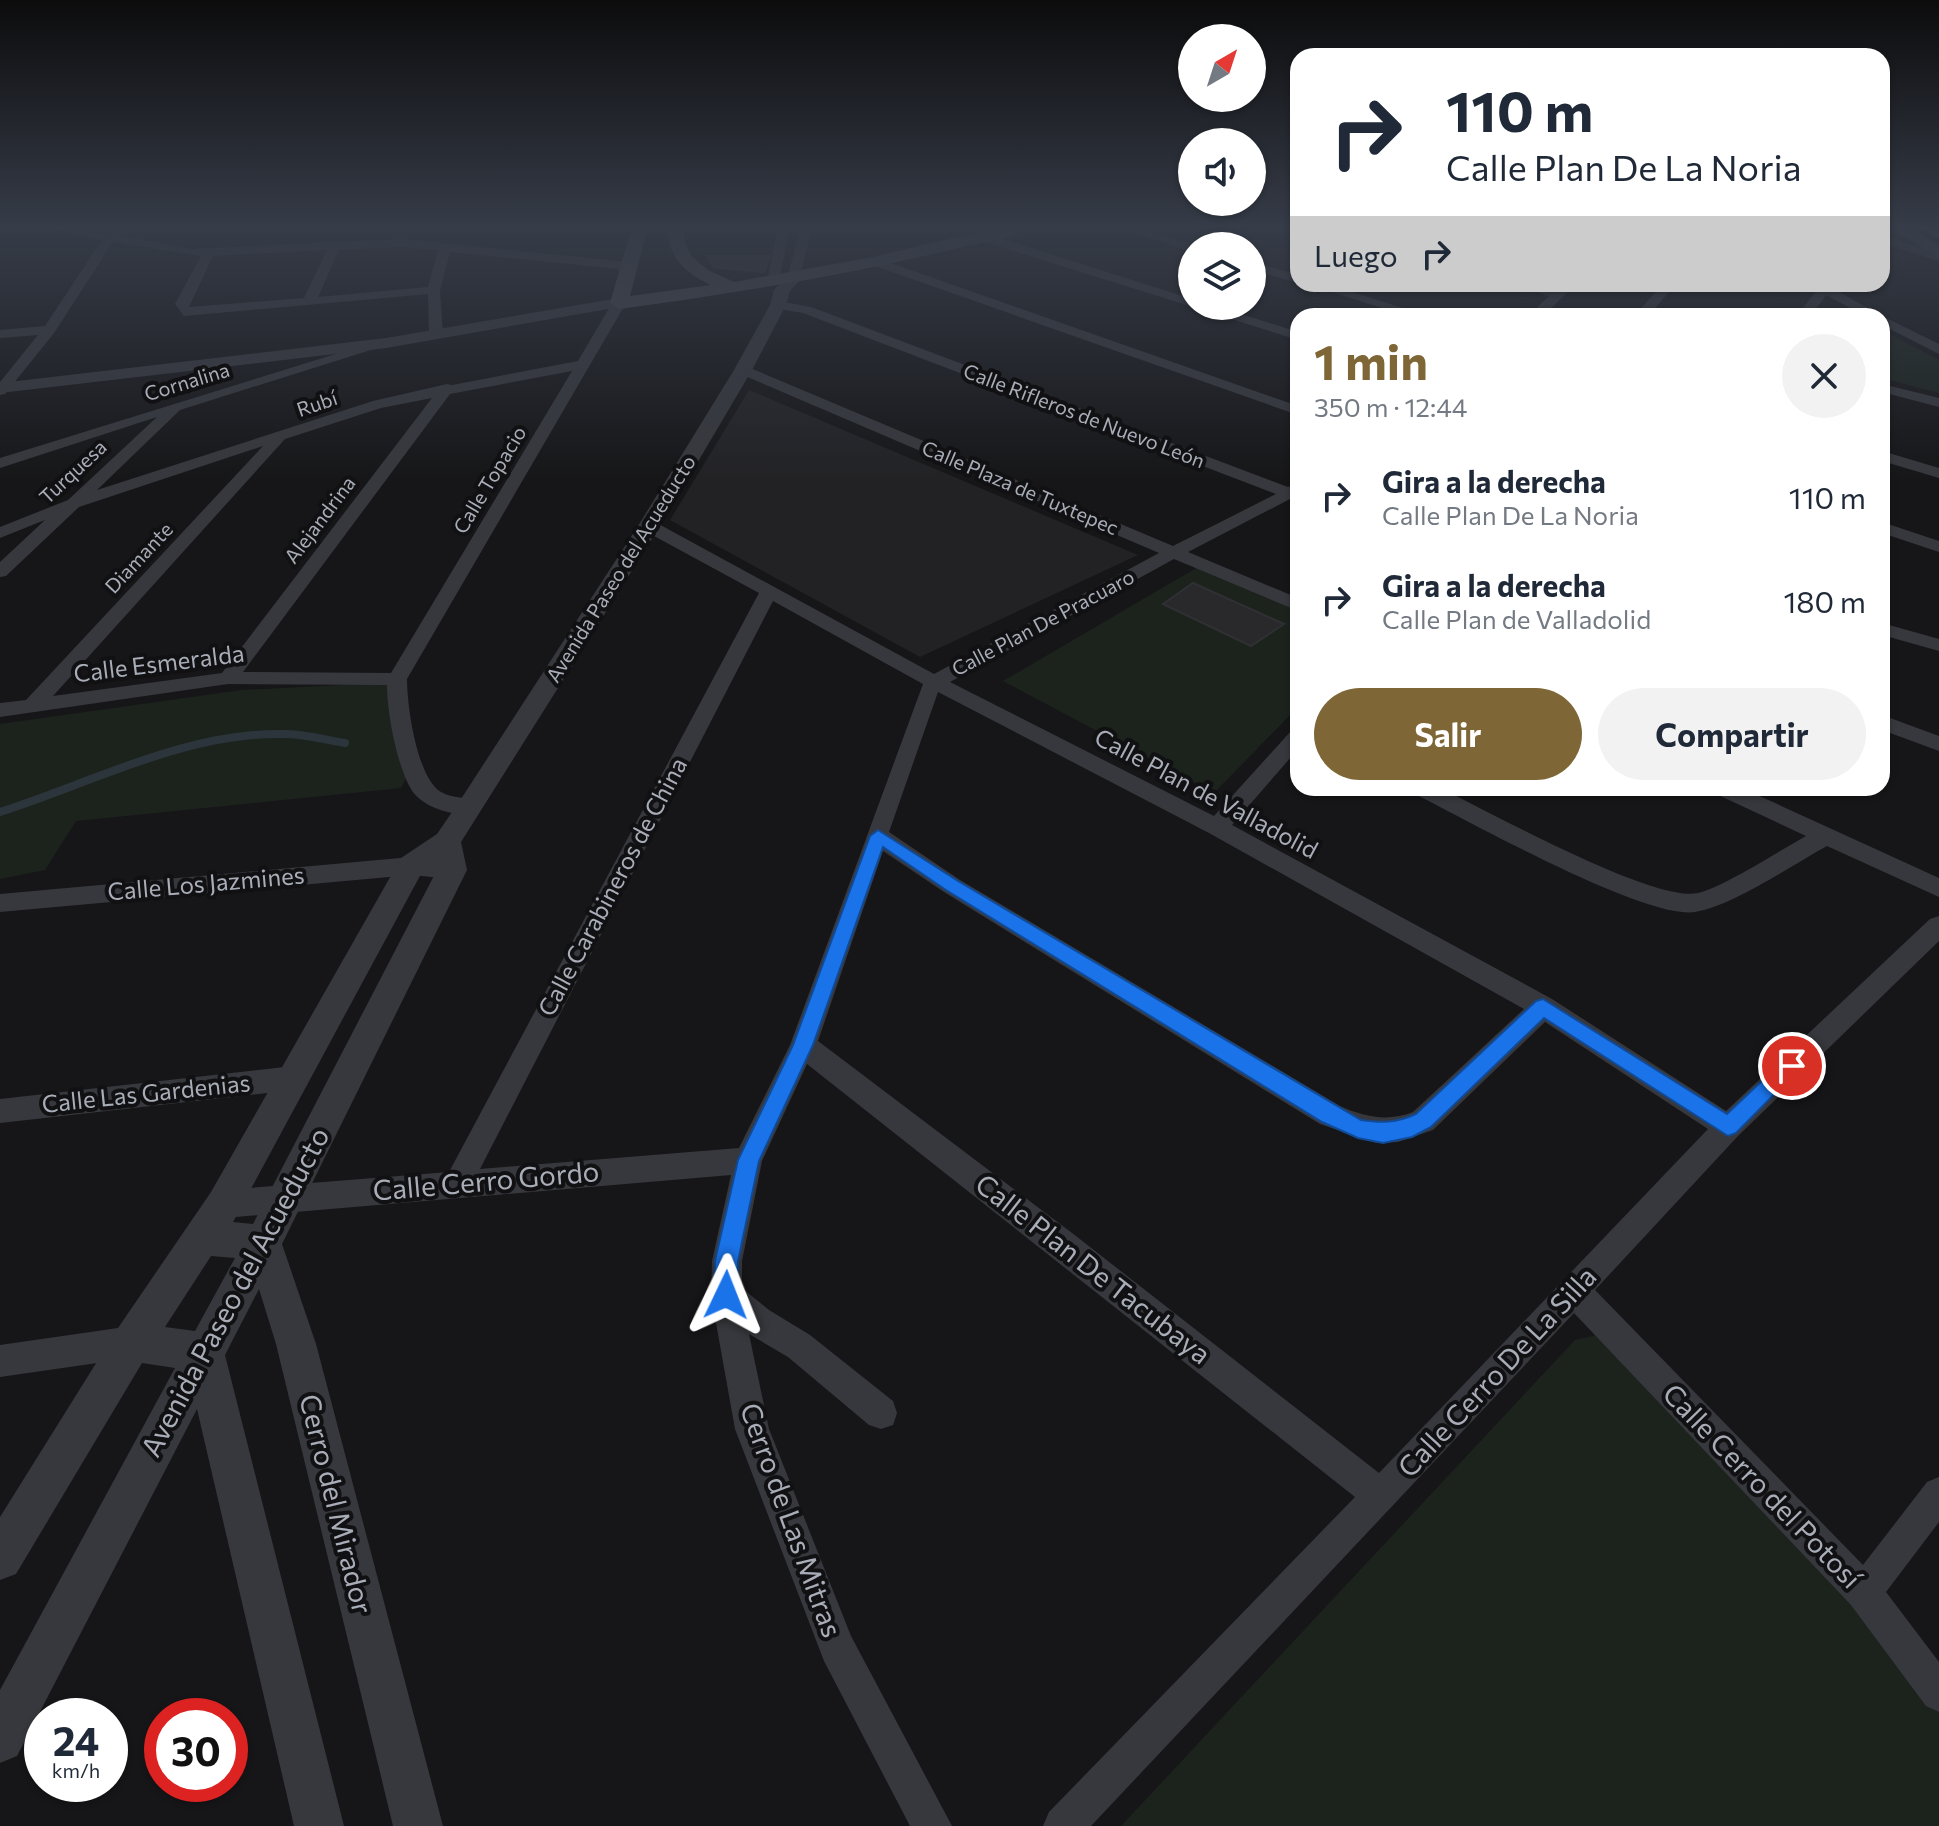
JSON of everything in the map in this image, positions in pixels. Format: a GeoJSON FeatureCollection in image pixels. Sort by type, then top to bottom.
{"type":"FeatureCollection","features":[{"type":"Feature","properties":{"kind":"street"},"geometry":{"type":"LineString","coordinates":[[1,389],[61,311]]}},
{"type":"Feature","properties":{"kind":"street"},"geometry":{"type":"LineString","coordinates":[[186,311],[217,311]]}},
{"type":"Feature","properties":{"kind":"street"},"geometry":{"type":"LineString","coordinates":[[435,311],[436,335]]}},
{"type":"Feature","properties":{"kind":"street"},"geometry":{"type":"LineString","coordinates":[[1,389],[386,343],[572,311]]}},
{"type":"Feature","properties":{"kind":"street","name":"Calle Topacio"},"geometry":{"type":"LineString","coordinates":[[397,679],[614,311]]}},
{"type":"Feature","properties":{"kind":"street","name":"Avenida Paseo del Acueducto"},"geometry":{"type":"LineString","coordinates":[[0,1739],[286,1198],[471,806],[649,526],[743,370],[771,311]]}},
{"type":"Feature","properties":{"kind":"street","name":"Calle Rifleros de Nuevo León"},"geometry":{"type":"LineString","coordinates":[[809,311],[1290,491]]}},
{"type":"Feature","properties":{"kind":"street"},"geometry":{"type":"LineString","coordinates":[[1015,311],[1290,408]]}},
{"type":"Feature","properties":{"kind":"street"},"geometry":{"type":"LineString","coordinates":[[1247,320],[1290,334]]}},
{"type":"Feature","properties":{"kind":"street"},"geometry":{"type":"LineString","coordinates":[[1890,324],[1939,350]]}},
{"type":"Feature","properties":{"kind":"street"},"geometry":{"type":"LineString","coordinates":[[0,334],[49,330]]}},
{"type":"Feature","properties":{"kind":"street","name":"Cornalina"},"geometry":{"type":"LineString","coordinates":[[0,463],[386,343]]}},
{"type":"Feature","properties":{"kind":"street","name":"Rubí"},"geometry":{"type":"LineString","coordinates":[[68,505],[378,404],[447,388],[584,364]]}},
{"type":"Feature","properties":{"kind":"street","name":"Calle Plaza de Tuxtepec"},"geometry":{"type":"LineString","coordinates":[[743,370],[1290,602]]}},
{"type":"Feature","properties":{"kind":"street","name":"Alejandrina"},"geometry":{"type":"LineString","coordinates":[[228,678],[447,388]]}},
{"type":"Feature","properties":{"kind":"street"},"geometry":{"type":"LineString","coordinates":[[1890,390],[1939,403]]}},
{"type":"Feature","properties":{"kind":"street","name":"Turquesa"},"geometry":{"type":"LineString","coordinates":[[0,572],[68,505],[178,406]]}},
{"type":"Feature","properties":{"kind":"street","name":"Diamante"},"geometry":{"type":"LineString","coordinates":[[31,707],[280,438]]}},
{"type":"Feature","properties":{"kind":"street"},"geometry":{"type":"LineString","coordinates":[[1890,458],[1939,473]]}},
{"type":"Feature","properties":{"kind":"street","name":"Calle Plan De Pracuaro"},"geometry":{"type":"LineString","coordinates":[[878,836],[925,699],[934,682],[1172,553],[1290,495]]}},
{"type":"Feature","properties":{"kind":"street"},"geometry":{"type":"LineString","coordinates":[[0,533],[68,505]]}},
{"type":"Feature","properties":{"kind":"street","name":"Calle Plan de Valladolid"},"geometry":{"type":"LineString","coordinates":[[649,526],[934,682],[1217,827],[1543,1007],[1728,1127]]}},
{"type":"Feature","properties":{"kind":"street"},"geometry":{"type":"LineString","coordinates":[[1890,530],[1939,547]]}},
{"type":"Feature","properties":{"kind":"street","name":"Calle Carabineros de China"},"geometry":{"type":"LineString","coordinates":[[458,1183],[769,591]]}},
{"type":"Feature","properties":{"kind":"street"},"geometry":{"type":"LineString","coordinates":[[1890,631],[1939,645]]}},
{"type":"Feature","properties":{"kind":"street","name":"Calle Esmeralda"},"geometry":{"type":"LineString","coordinates":[[0,710],[228,678],[397,679]]}},
{"type":"Feature","properties":{"kind":"street"},"geometry":{"type":"LineString","coordinates":[[397,679],[397,711],[420,786],[427,794],[447,805],[471,806]]}},
{"type":"Feature","properties":{"kind":"street"},"geometry":{"type":"LineString","coordinates":[[1890,725],[1939,744]]}},
{"type":"Feature","properties":{"kind":"street"},"geometry":{"type":"LineString","coordinates":[[1217,827],[1290,745]]}},
{"type":"Feature","properties":{"kind":"street"},"geometry":{"type":"LineString","coordinates":[[1437,796],[1624,887],[1675,903],[1695,903],[1714,897],[1828,835]]}},
{"type":"Feature","properties":{"kind":"street"},"geometry":{"type":"LineString","coordinates":[[1740,796],[1939,888]]}},
{"type":"Feature","properties":{"kind":"street"},"geometry":{"type":"LineString","coordinates":[[878,836],[952,886],[1358,1129],[1383,1133],[1404,1130],[1423,1121],[1543,1007]]}},
{"type":"Feature","properties":{"kind":"street","name":"Cerro de Las Mitras"},"geometry":{"type":"LineString","coordinates":[[878,836],[803,1045],[748,1160],[727,1261],[726,1295],[752,1429],[837,1648],[932,1826]]}},
{"type":"Feature","properties":{"kind":"street","name":"Avenida Paseo del Acueducto"},"geometry":{"type":"LineString","coordinates":[[0,1558],[132,1342],[213,1220],[411,866],[450,856]]}},
{"type":"Feature","properties":{"kind":"street","name":"Calle Los Jazmines"},"geometry":{"type":"LineString","coordinates":[[0,903],[411,866]]}},
{"type":"Feature","properties":{"kind":"street","name":"Calle Cerro De La Silla"},"geometry":{"type":"LineString","coordinates":[[1063,1826],[1381,1496],[1728,1127],[1939,926]]}},
{"type":"Feature","properties":{"kind":"street","name":"Calle Plan De Tacubaya"},"geometry":{"type":"LineString","coordinates":[[803,1045],[1065,1246],[1381,1496]]}},
{"type":"Feature","properties":{"kind":"street","name":"Calle Las Gardenias"},"geometry":{"type":"LineString","coordinates":[[0,1111],[293,1078]]}},
{"type":"Feature","properties":{"kind":"street","name":"Calle Cerro Gordo"},"geometry":{"type":"LineString","coordinates":[[213,1220],[286,1198],[748,1160]]}},
{"type":"Feature","properties":{"kind":"street"},"geometry":{"type":"LineString","coordinates":[[213,1220],[263,1243]]}},
{"type":"Feature","properties":{"kind":"street","name":"Cerro del Mirador"},"geometry":{"type":"LineString","coordinates":[[263,1243],[296,1344],[418,1826]]}},
{"type":"Feature","properties":{"kind":"street","name":"Calle Cerro del Potosí"},"geometry":{"type":"LineString","coordinates":[[1573,1289],[1864,1592],[1939,1693]]}},
{"type":"Feature","properties":{"kind":"street"},"geometry":{"type":"LineString","coordinates":[[726,1295],[758,1321],[799,1346],[881,1413]]}},
{"type":"Feature","properties":{"kind":"street"},"geometry":{"type":"LineString","coordinates":[[0,1361],[132,1342],[204,1352],[319,1826]]}},
{"type":"Feature","properties":{"kind":"street"},"geometry":{"type":"LineString","coordinates":[[1864,1592],[1939,1494]]}},
{"type":"Feature","properties":{"kind":"shaded area"},"geometry":{"type":"Polygon","coordinates":[[[1890,334],[1939,360],[1939,393],[1890,380],[1890,334]]]}},
{"type":"Feature","properties":{"kind":"shaded area"},"geometry":{"type":"Polygon","coordinates":[[[749,390],[1138,555],[920,657],[670,520],[749,390]]]}},
{"type":"Feature","properties":{"kind":"shaded area"},"geometry":{"type":"Polygon","coordinates":[[[1198,567],[1290,607],[1290,715],[1214,793],[1003,681],[1198,567]]]}},
{"type":"Feature","properties":{"kind":"shaded area"},"geometry":{"type":"Polygon","coordinates":[[[401,682],[414,763],[401,788],[76,821],[45,870],[0,879],[0,724],[242,690],[401,682]]]}},
{"type":"Feature","properties":{"kind":"shaded area"},"geometry":{"type":"Polygon","coordinates":[[[1601,1334],[1862,1605],[1939,1713],[1939,1826],[1121,1826],[1575,1340],[1601,1334]]]}},
{"type":"Feature","properties":{"kind":"building"},"geometry":{"type":"Polygon","coordinates":[[[1193,583],[1284,624],[1251,646],[1163,604],[1193,583]]]}},
{"type":"Feature","properties":{"kind":"waterway"},"geometry":{"type":"LineString","coordinates":[[0,812],[139,761],[211,741],[284,734],[345,743]]}},
{"type":"Feature","properties":{"kind":"route"},"geometry":{"type":"LineString","coordinates":[[726,1295],[727,1261],[748,1160],[803,1045],[878,836],[952,886],[1358,1129],[1383,1133],[1404,1130],[1423,1121],[1543,1007],[1728,1127],[1792,1066]]}}]}
